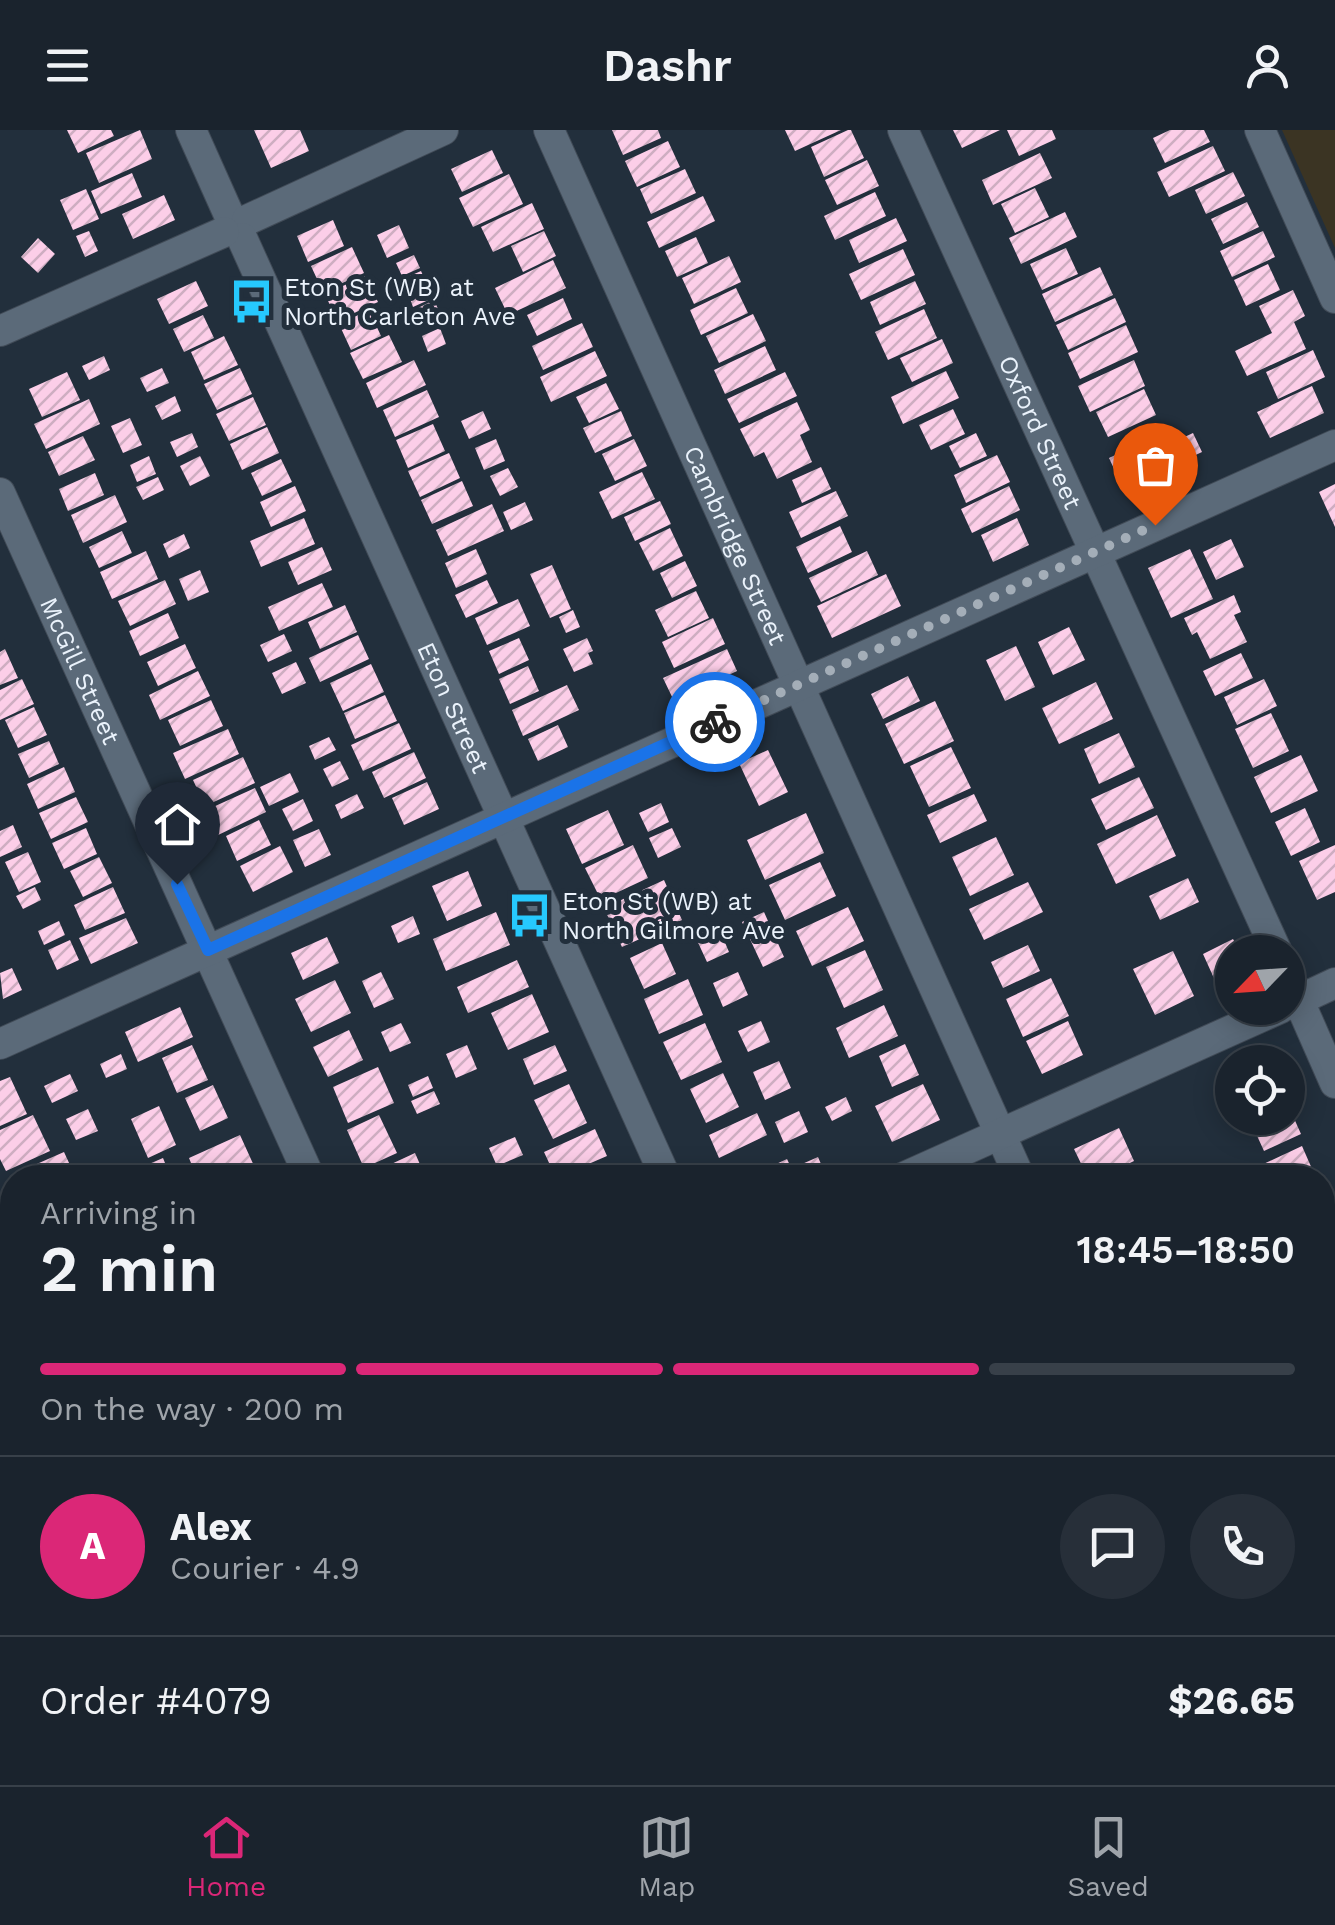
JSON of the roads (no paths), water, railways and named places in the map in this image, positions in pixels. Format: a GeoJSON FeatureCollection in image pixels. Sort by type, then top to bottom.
{"type":"FeatureCollection","features":[{"type":"Feature","properties":{"kind":"street","name":"Eton Street"},"geometry":{"type":"LineString","coordinates":[[190,130],[660,1165]]}},
{"type":"Feature","properties":{"kind":"street"},"geometry":{"type":"LineString","coordinates":[[0,331],[444,130]]}},
{"type":"Feature","properties":{"kind":"street","name":"Cambridge Street"},"geometry":{"type":"LineString","coordinates":[[548,130],[1014,1165]]}},
{"type":"Feature","properties":{"kind":"street","name":"Oxford Street"},"geometry":{"type":"LineString","coordinates":[[904,130],[1269,935]]}},
{"type":"Feature","properties":{"kind":"street"},"geometry":{"type":"LineString","coordinates":[[1260,130],[1335,298]]}},
{"type":"Feature","properties":{"kind":"street"},"geometry":{"type":"LineString","coordinates":[[0,1044],[1335,445]]}},
{"type":"Feature","properties":{"kind":"street","name":"McGill Street"},"geometry":{"type":"LineString","coordinates":[[0,493],[304,1165]]}},
{"type":"Feature","properties":{"kind":"street"},"geometry":{"type":"LineString","coordinates":[[1305,992],[1335,983]]}},
{"type":"Feature","properties":{"kind":"street"},"geometry":{"type":"LineString","coordinates":[[930,1165],[1229,1025]]}},
{"type":"Feature","properties":{"kind":"street"},"geometry":{"type":"LineString","coordinates":[[1304,1025],[1335,1083]]}},
{"type":"Feature","properties":{"kind":"place","name":"Eton St (WB) at North Carleton Ave"},"geometry":{"type":"Point","coordinates":[251,301]}},
{"type":"Feature","properties":{"kind":"place","name":"Eton St (WB) at North Gilmore Ave"},"geometry":{"type":"Point","coordinates":[529,915]}}]}
